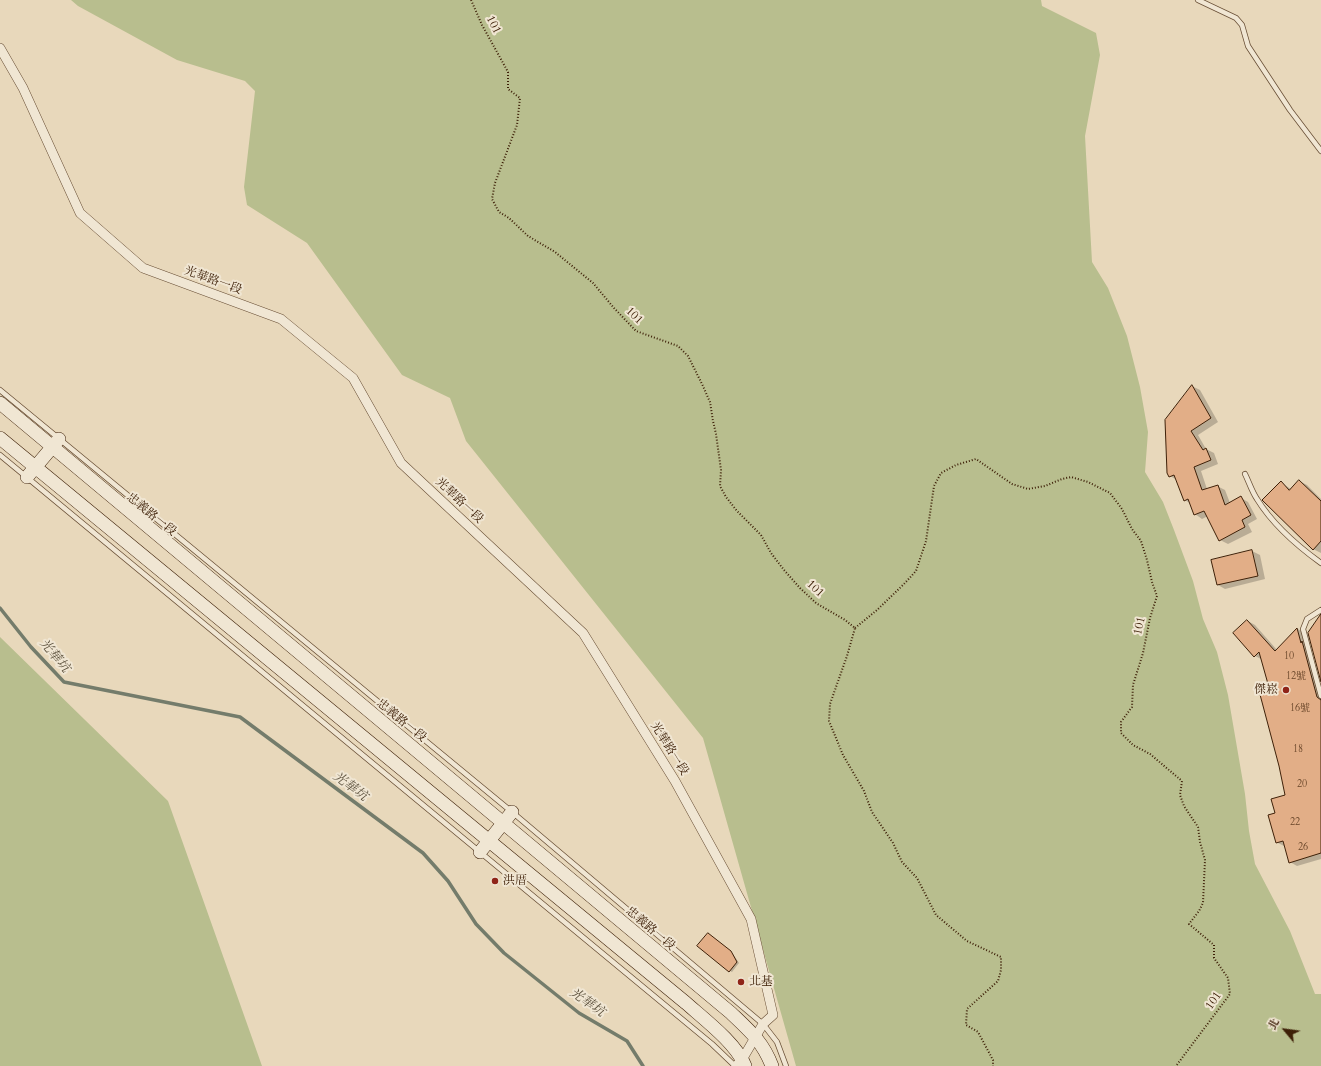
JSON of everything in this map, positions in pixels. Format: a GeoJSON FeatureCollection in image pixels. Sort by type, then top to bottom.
{"type":"FeatureCollection","features":[{"type":"Feature","properties":{"kind":"main road","name":"忠義路一段"},"geometry":{"type":"LineString","coordinates":[[0,403],[55,442],[507,817],[726,1008],[756,1037],[767,1053],[772,1066]]}},
{"type":"Feature","properties":{"kind":"main road"},"geometry":{"type":"LineString","coordinates":[[0,438],[490,841],[706,1021],[728,1041],[740,1064]]}},
{"type":"Feature","properties":{"kind":"main road"},"geometry":{"type":"LineString","coordinates":[[27,477],[55,442]]}},
{"type":"Feature","properties":{"kind":"main road"},"geometry":{"type":"LineString","coordinates":[[480,852],[507,817]]}},
{"type":"Feature","properties":{"kind":"street","name":"光華路一段"},"geometry":{"type":"LineString","coordinates":[[0,48],[23,88],[80,213],[143,268],[281,319],[353,378],[400,463],[583,633],[675,781],[751,919],[773,1015],[763,1024],[740,1064]]}},
{"type":"Feature","properties":{"kind":"lane"},"geometry":{"type":"LineString","coordinates":[[1198,0],[1236,18],[1242,26],[1248,46],[1290,110],[1321,151]]}},
{"type":"Feature","properties":{"kind":"lane","name":"忠義路一段"},"geometry":{"type":"LineString","coordinates":[[0,390],[55,442]]}},
{"type":"Feature","properties":{"kind":"lane"},"geometry":{"type":"LineString","coordinates":[[0,455],[712,1044],[740,1064]]}},
{"type":"Feature","properties":{"kind":"lane"},"geometry":{"type":"LineString","coordinates":[[1245,474],[1256,499],[1276,524],[1291,540],[1321,563]]}},
{"type":"Feature","properties":{"kind":"lane"},"geometry":{"type":"LineString","coordinates":[[1321,610],[1307,618],[1303,629],[1321,696]]}},
{"type":"Feature","properties":{"kind":"lane","name":"忠義路一段"},"geometry":{"type":"LineString","coordinates":[[507,817],[763,1024],[777,1042],[786,1066]]}},
{"type":"Feature","properties":{"kind":"path","name":"101"},"geometry":{"type":"LineString","coordinates":[[471,0],[482,25],[508,72],[508,89],[520,98],[517,125],[495,183],[492,199],[499,212],[510,218],[528,236],[555,252],[593,283],[636,332],[678,346],[688,356],[710,402],[716,434],[720,470],[720,486],[726,497],[737,511],[761,536],[771,553],[784,570],[816,603],[855,628],[877,610],[904,584],[916,571],[926,541],[934,486],[940,473],[956,465],[976,459],[1012,484],[1028,489],[1045,486],[1071,477],[1088,482],[1110,493],[1122,509],[1132,529],[1141,541],[1157,596],[1150,618],[1143,653],[1133,685],[1132,707],[1121,722],[1121,733],[1133,745],[1150,754],[1182,781],[1180,796],[1184,806],[1198,827],[1205,860],[1203,903],[1189,924],[1214,945],[1214,958],[1228,978],[1230,994],[1176,1066]]}},
{"type":"Feature","properties":{"kind":"path"},"geometry":{"type":"LineString","coordinates":[[855,628],[848,656],[830,704],[830,721],[843,755],[864,791],[872,812],[893,843],[902,862],[917,878],[936,915],[967,941],[1001,957],[1001,970],[998,981],[967,1009],[966,1025],[978,1032],[993,1060],[993,1066]]}},
{"type":"Feature","properties":{"kind":"green space"},"geometry":{"type":"Polygon","coordinates":[[[71,0],[1041,0],[1042,6],[1096,33],[1100,55],[1085,136],[1092,262],[1108,288],[1127,336],[1140,387],[1148,432],[1145,472],[1163,502],[1193,581],[1203,619],[1217,652],[1228,695],[1255,864],[1290,931],[1315,994],[1321,994],[1321,1066],[796,1066],[703,738],[466,441],[450,398],[402,375],[307,243],[247,205],[244,187],[255,91],[245,81],[177,60],[78,6],[71,0]]]}},
{"type":"Feature","properties":{"kind":"green space"},"geometry":{"type":"Polygon","coordinates":[[[0,637],[168,801],[262,1066],[0,1066],[0,637]]]}},
{"type":"Feature","properties":{"kind":"building"},"geometry":{"type":"Polygon","coordinates":[[[1192,385],[1211,418],[1191,431],[1203,450],[1206,448],[1211,460],[1194,467],[1202,490],[1218,485],[1225,505],[1241,496],[1251,515],[1242,520],[1245,527],[1219,541],[1204,511],[1194,515],[1188,499],[1184,501],[1174,475],[1169,477],[1167,473],[1165,420],[1192,385]]]}},
{"type":"Feature","properties":{"kind":"building"},"geometry":{"type":"Polygon","coordinates":[[[1299,480],[1321,501],[1321,541],[1313,550],[1262,500],[1281,481],[1289,490],[1299,480]]]}},
{"type":"Feature","properties":{"kind":"building"},"geometry":{"type":"Polygon","coordinates":[[[1252,550],[1258,576],[1217,585],[1211,560],[1252,550]]]}},
{"type":"Feature","properties":{"kind":"building"},"geometry":{"type":"Polygon","coordinates":[[[1321,614],[1321,682],[1308,633],[1321,614]]]}},
{"type":"Feature","properties":{"kind":"building"},"geometry":{"type":"Polygon","coordinates":[[[1247,620],[1275,651],[1297,628],[1317,697],[1321,700],[1321,853],[1289,863],[1283,841],[1276,843],[1268,815],[1275,813],[1271,799],[1285,795],[1279,766],[1258,687],[1268,684],[1259,652],[1254,657],[1233,633],[1247,620]]]}},
{"type":"Feature","properties":{"kind":"building"},"geometry":{"type":"Polygon","coordinates":[[[708,933],[731,951],[737,962],[729,972],[697,946],[708,933]]]}},
{"type":"Feature","properties":{"kind":"waterway","name":"光華坑"},"geometry":{"type":"LineString","coordinates":[[0,608],[31,647],[64,682],[240,717],[423,853],[448,881],[476,924],[504,953],[579,1013],[627,1041],[643,1066]]}},
{"type":"Feature","properties":{"kind":"place","name":"傑崧"},"geometry":{"type":"Point","coordinates":[1286,690]}},
{"type":"Feature","properties":{"kind":"place","name":"洪厝"},"geometry":{"type":"Point","coordinates":[495,881]}},
{"type":"Feature","properties":{"kind":"place","name":"北基"},"geometry":{"type":"Point","coordinates":[741,982]}}]}
